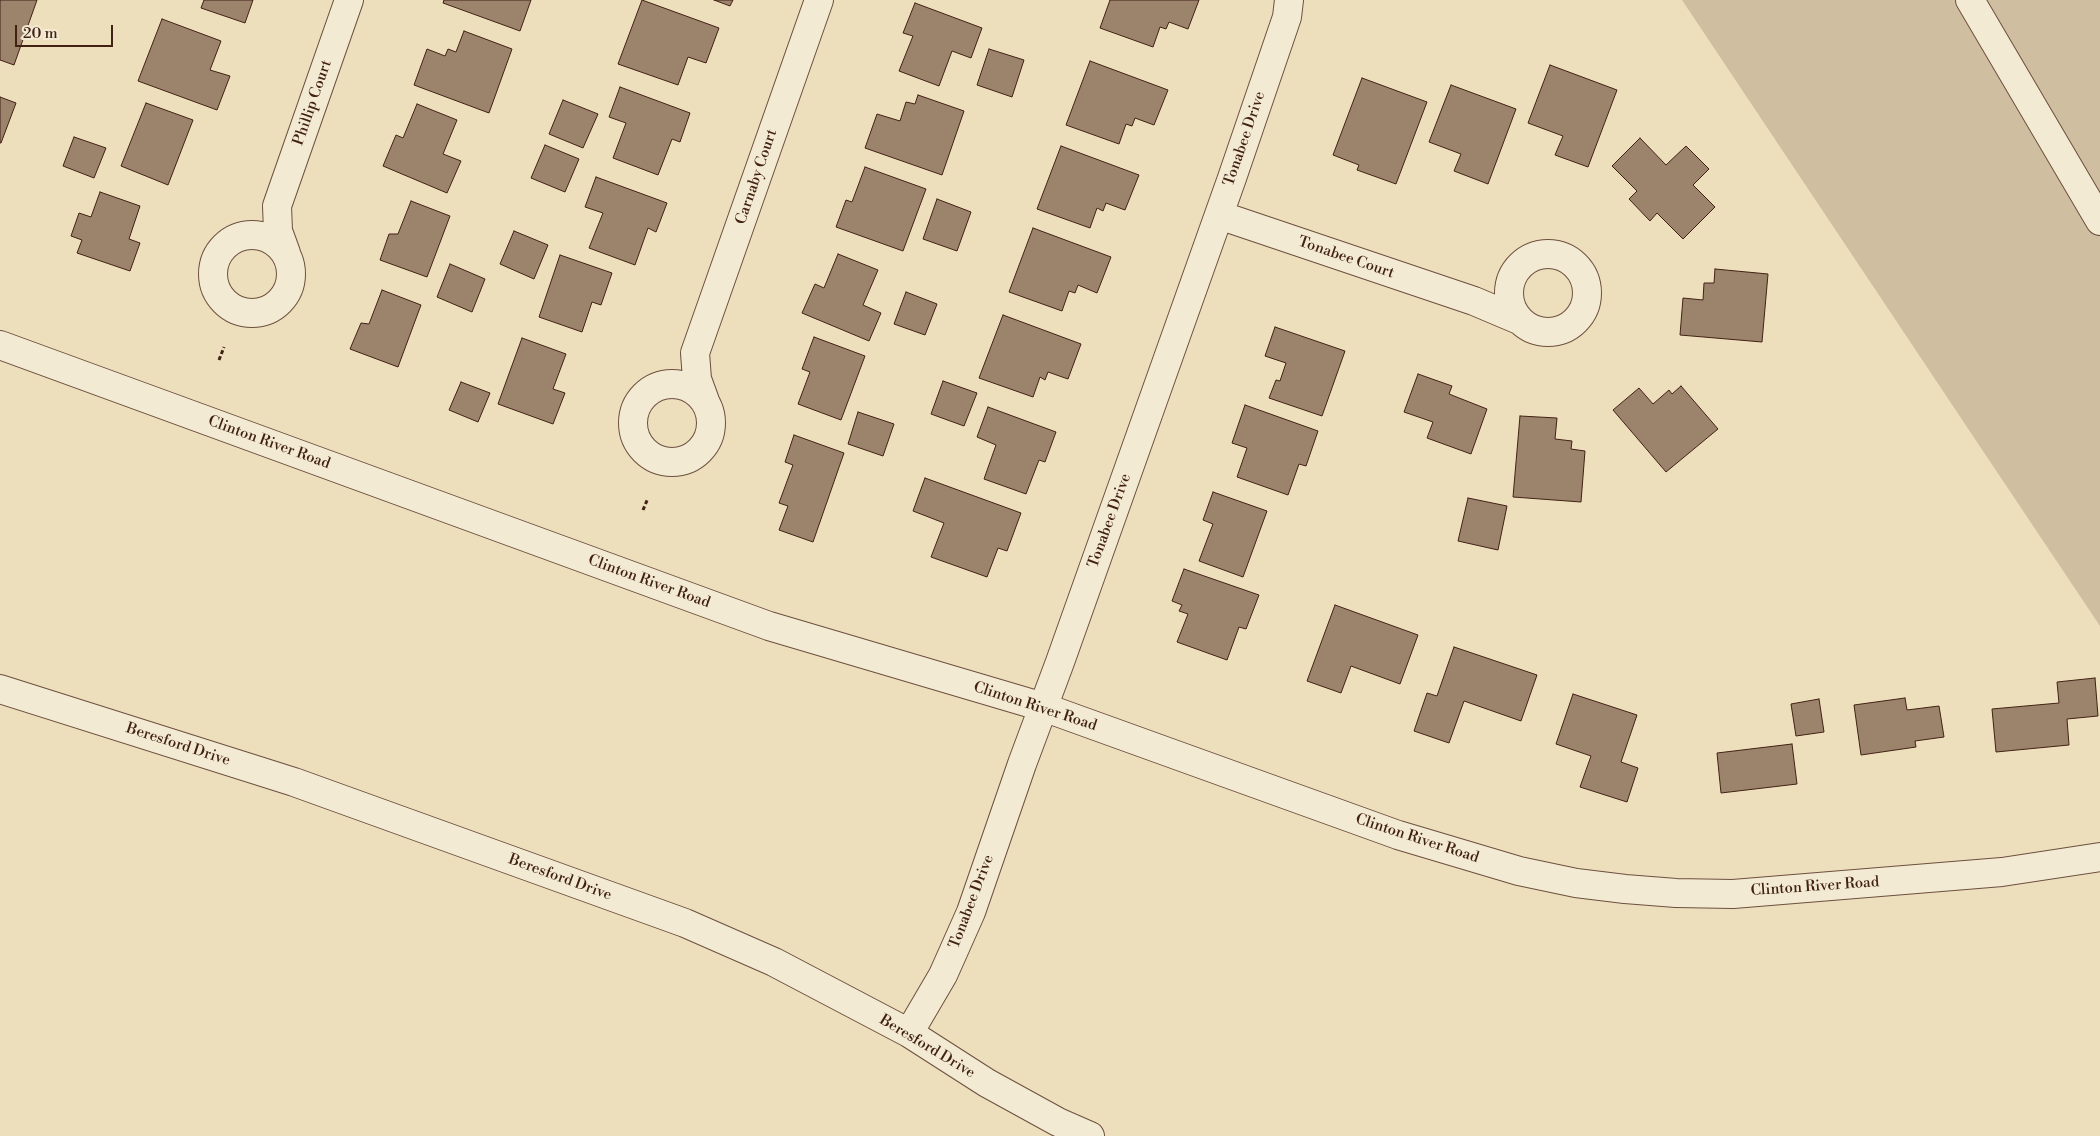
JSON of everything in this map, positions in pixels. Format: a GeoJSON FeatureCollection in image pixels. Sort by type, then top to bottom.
{"type":"FeatureCollection","features":[{"type":"Feature","properties":{"kind":"street","name":"Phillip Court"},"geometry":{"type":"LineString","coordinates":[[277,206],[259,224],[228,243],[219,253],[214,265],[213,278],[216,290],[223,301],[233,309],[245,313],[258,313],[270,309],[280,302],[288,291],[291,278],[290,265],[278,231],[277,206],[349,0]]}},
{"type":"Feature","properties":{"kind":"street","name":"Carnaby Court"},"geometry":{"type":"LineString","coordinates":[[695,353],[677,372],[647,392],[638,402],[633,414],[636,440],[643,450],[653,458],[665,462],[678,461],[690,457],[700,450],[708,439],[711,426],[710,413],[697,379],[695,353],[819,0]]}},
{"type":"Feature","properties":{"kind":"street","name":"Tonabee Drive"},"geometry":{"type":"LineString","coordinates":[[909,1033],[943,976],[971,912],[1219,215],[1287,18],[1289,0]]}},
{"type":"Feature","properties":{"kind":"street"},"geometry":{"type":"LineString","coordinates":[[1970,0],[2100,221]]}},
{"type":"Feature","properties":{"kind":"street","name":"Tonabee Court"},"geometry":{"type":"LineString","coordinates":[[1219,215],[1474,301],[1542,332],[1555,332],[1567,328],[1577,320],[1584,309],[1588,297],[1582,273],[1574,263],[1550,254],[1537,256],[1525,262],[1498,286],[1474,301]]}},
{"type":"Feature","properties":{"kind":"street"},"geometry":{"type":"LineString","coordinates":[[240,237],[252,235],[266,237],[286,253]]}},
{"type":"Feature","properties":{"kind":"street"},"geometry":{"type":"LineString","coordinates":[[1516,271],[1510,283],[1509,296],[1512,309],[1519,320]]}},
{"type":"Feature","properties":{"kind":"street","name":"Clinton River Road"},"geometry":{"type":"LineString","coordinates":[[0,345],[769,626],[1043,707],[1398,835],[1519,871],[1625,889],[1676,893],[1733,894],[2002,872],[2100,858]]}},
{"type":"Feature","properties":{"kind":"street"},"geometry":{"type":"LineString","coordinates":[[658,386],[671,383],[684,385],[696,392],[704,401]]}},
{"type":"Feature","properties":{"kind":"street","name":"Beresford Drive"},"geometry":{"type":"LineString","coordinates":[[0,689],[294,782],[685,923],[774,962],[909,1033],[988,1083],[1058,1122],[1090,1136]]}},
{"type":"Feature","properties":{"kind":"path"},"geometry":{"type":"LineString","coordinates":[[219,360],[224,347]]}},
{"type":"Feature","properties":{"kind":"path"},"geometry":{"type":"LineString","coordinates":[[643,510],[648,498]]}},
{"type":"Feature","properties":{"kind":"shaded area"},"geometry":{"type":"Polygon","coordinates":[[[1682,0],[2100,0],[2100,626],[1979,445],[1682,0]]]}},
{"type":"Feature","properties":{"kind":"building"},"geometry":{"type":"Polygon","coordinates":[[[0,0],[37,0],[14,65],[0,60],[0,0]]]}},
{"type":"Feature","properties":{"kind":"building"},"geometry":{"type":"Polygon","coordinates":[[[204,0],[253,0],[245,23],[201,8],[204,0]]]}},
{"type":"Feature","properties":{"kind":"building"},"geometry":{"type":"Polygon","coordinates":[[[444,0],[531,0],[520,31],[443,3],[444,0]]]}},
{"type":"Feature","properties":{"kind":"building"},"geometry":{"type":"Polygon","coordinates":[[[642,0],[719,28],[706,63],[688,57],[678,85],[618,64],[642,0]]]}},
{"type":"Feature","properties":{"kind":"building"},"geometry":{"type":"Polygon","coordinates":[[[714,0],[733,0],[730,6],[714,0]]]}},
{"type":"Feature","properties":{"kind":"building"},"geometry":{"type":"Polygon","coordinates":[[[1110,0],[1199,0],[1188,29],[1169,22],[1166,29],[1160,27],[1153,47],[1100,28],[1110,0]]]}},
{"type":"Feature","properties":{"kind":"building"},"geometry":{"type":"Polygon","coordinates":[[[915,3],[982,28],[971,58],[952,51],[939,86],[899,71],[913,36],[903,33],[915,3]]]}},
{"type":"Feature","properties":{"kind":"building"},"geometry":{"type":"Polygon","coordinates":[[[162,19],[221,41],[210,70],[230,76],[217,110],[138,81],[162,19]]]}},
{"type":"Feature","properties":{"kind":"building"},"geometry":{"type":"Polygon","coordinates":[[[464,31],[512,49],[489,113],[414,85],[427,49],[445,56],[448,49],[456,52],[464,31]]]}},
{"type":"Feature","properties":{"kind":"building"},"geometry":{"type":"Polygon","coordinates":[[[989,49],[1024,60],[1012,97],[977,85],[989,49]]]}},
{"type":"Feature","properties":{"kind":"building"},"geometry":{"type":"Polygon","coordinates":[[[1090,61],[1168,90],[1154,125],[1135,118],[1132,126],[1126,124],[1119,144],[1066,125],[1090,61]]]}},
{"type":"Feature","properties":{"kind":"building"},"geometry":{"type":"Polygon","coordinates":[[[1550,65],[1617,90],[1588,167],[1555,155],[1563,136],[1528,123],[1550,65]]]}},
{"type":"Feature","properties":{"kind":"building"},"geometry":{"type":"Polygon","coordinates":[[[1362,78],[1427,102],[1396,184],[1357,170],[1359,165],[1333,155],[1362,78]]]}},
{"type":"Feature","properties":{"kind":"building"},"geometry":{"type":"Polygon","coordinates":[[[1451,85],[1516,109],[1488,184],[1454,171],[1461,154],[1429,142],[1451,85]]]}},
{"type":"Feature","properties":{"kind":"building"},"geometry":{"type":"Polygon","coordinates":[[[620,87],[690,113],[680,142],[672,139],[658,175],[613,158],[626,123],[609,117],[620,87]]]}},
{"type":"Feature","properties":{"kind":"building"},"geometry":{"type":"Polygon","coordinates":[[[918,95],[964,111],[942,175],[865,148],[877,114],[900,121],[906,102],[915,104],[918,95]]]}},
{"type":"Feature","properties":{"kind":"building"},"geometry":{"type":"Polygon","coordinates":[[[0,97],[16,103],[1,143],[0,143],[0,97]]]}},
{"type":"Feature","properties":{"kind":"building"},"geometry":{"type":"Polygon","coordinates":[[[563,100],[598,114],[583,148],[549,134],[563,100]]]}},
{"type":"Feature","properties":{"kind":"building"},"geometry":{"type":"Polygon","coordinates":[[[146,103],[193,120],[168,185],[121,166],[146,103]]]}},
{"type":"Feature","properties":{"kind":"building"},"geometry":{"type":"Polygon","coordinates":[[[417,104],[457,120],[443,154],[461,161],[447,193],[383,166],[396,135],[403,138],[417,104]]]}},
{"type":"Feature","properties":{"kind":"building"},"geometry":{"type":"Polygon","coordinates":[[[74,137],[106,148],[94,178],[63,166],[74,137]]]}},
{"type":"Feature","properties":{"kind":"building"},"geometry":{"type":"Polygon","coordinates":[[[1640,138],[1666,165],[1686,146],[1709,169],[1693,185],[1715,207],[1683,239],[1657,213],[1650,221],[1629,199],[1637,191],[1612,166],[1640,138]]]}},
{"type":"Feature","properties":{"kind":"building"},"geometry":{"type":"Polygon","coordinates":[[[545,145],[579,159],[565,192],[531,178],[545,145]]]}},
{"type":"Feature","properties":{"kind":"building"},"geometry":{"type":"Polygon","coordinates":[[[1061,146],[1139,175],[1125,210],[1106,203],[1103,211],[1097,208],[1090,228],[1037,209],[1061,146]]]}},
{"type":"Feature","properties":{"kind":"building"},"geometry":{"type":"Polygon","coordinates":[[[865,167],[926,189],[903,251],[836,227],[846,200],[852,202],[865,167]]]}},
{"type":"Feature","properties":{"kind":"building"},"geometry":{"type":"Polygon","coordinates":[[[596,177],[667,203],[656,232],[648,228],[635,265],[589,248],[603,213],[585,207],[596,177]]]}},
{"type":"Feature","properties":{"kind":"building"},"geometry":{"type":"Polygon","coordinates":[[[100,192],[140,206],[129,239],[140,243],[130,271],[77,253],[82,240],[71,236],[79,213],[91,217],[100,192]]]}},
{"type":"Feature","properties":{"kind":"building"},"geometry":{"type":"Polygon","coordinates":[[[937,199],[971,212],[957,251],[923,239],[937,199]]]}},
{"type":"Feature","properties":{"kind":"building"},"geometry":{"type":"Polygon","coordinates":[[[411,201],[450,216],[427,277],[380,260],[389,234],[398,234],[411,201]]]}},
{"type":"Feature","properties":{"kind":"building"},"geometry":{"type":"Polygon","coordinates":[[[1033,228],[1111,257],[1097,293],[1078,285],[1075,293],[1069,291],[1062,311],[1009,292],[1033,228]]]}},
{"type":"Feature","properties":{"kind":"building"},"geometry":{"type":"Polygon","coordinates":[[[514,231],[548,245],[534,279],[500,264],[514,231]]]}},
{"type":"Feature","properties":{"kind":"building"},"geometry":{"type":"Polygon","coordinates":[[[838,254],[878,270],[863,305],[881,313],[869,341],[802,313],[815,284],[824,288],[838,254]]]}},
{"type":"Feature","properties":{"kind":"building"},"geometry":{"type":"Polygon","coordinates":[[[560,255],[612,273],[601,305],[592,302],[582,332],[539,317],[560,255]]]}},
{"type":"Feature","properties":{"kind":"building"},"geometry":{"type":"Polygon","coordinates":[[[450,264],[485,279],[472,312],[437,297],[450,264]]]}},
{"type":"Feature","properties":{"kind":"building"},"geometry":{"type":"Polygon","coordinates":[[[1715,269],[1768,274],[1762,342],[1680,335],[1683,298],[1703,300],[1704,283],[1714,283],[1715,269]]]}},
{"type":"Feature","properties":{"kind":"building"},"geometry":{"type":"Polygon","coordinates":[[[382,290],[421,305],[398,367],[350,349],[361,323],[369,324],[382,290]]]}},
{"type":"Feature","properties":{"kind":"building"},"geometry":{"type":"Polygon","coordinates":[[[906,292],[937,304],[925,335],[894,324],[906,292]]]}},
{"type":"Feature","properties":{"kind":"building"},"geometry":{"type":"Polygon","coordinates":[[[1003,315],[1081,344],[1068,379],[1048,372],[1045,380],[1040,377],[1033,397],[979,378],[1003,315]]]}},
{"type":"Feature","properties":{"kind":"building"},"geometry":{"type":"Polygon","coordinates":[[[1275,327],[1345,351],[1322,416],[1269,398],[1276,380],[1280,381],[1286,363],[1265,356],[1275,327]]]}},
{"type":"Feature","properties":{"kind":"building"},"geometry":{"type":"Polygon","coordinates":[[[814,337],[865,356],[841,420],[798,404],[810,372],[802,369],[814,337]]]}},
{"type":"Feature","properties":{"kind":"building"},"geometry":{"type":"Polygon","coordinates":[[[522,338],[566,354],[553,389],[565,393],[553,424],[498,404],[522,338]]]}},
{"type":"Feature","properties":{"kind":"building"},"geometry":{"type":"Polygon","coordinates":[[[1418,374],[1452,386],[1449,394],[1487,409],[1471,454],[1427,438],[1433,422],[1404,412],[1418,374]]]}},
{"type":"Feature","properties":{"kind":"building"},"geometry":{"type":"Polygon","coordinates":[[[943,381],[977,393],[964,426],[931,414],[943,381]]]}},
{"type":"Feature","properties":{"kind":"building"},"geometry":{"type":"Polygon","coordinates":[[[461,382],[490,393],[478,422],[449,410],[461,382]]]}},
{"type":"Feature","properties":{"kind":"building"},"geometry":{"type":"Polygon","coordinates":[[[1681,386],[1718,429],[1666,472],[1613,410],[1639,388],[1653,404],[1669,390],[1672,394],[1681,386]]]}},
{"type":"Feature","properties":{"kind":"building"},"geometry":{"type":"Polygon","coordinates":[[[1245,405],[1318,431],[1306,466],[1299,464],[1288,495],[1237,477],[1247,448],[1232,443],[1245,405]]]}},
{"type":"Feature","properties":{"kind":"building"},"geometry":{"type":"Polygon","coordinates":[[[988,407],[1056,432],[1045,462],[1039,460],[1026,494],[984,479],[996,445],[977,437],[988,407]]]}},
{"type":"Feature","properties":{"kind":"building"},"geometry":{"type":"Polygon","coordinates":[[[858,412],[894,424],[883,456],[848,444],[858,412]]]}},
{"type":"Feature","properties":{"kind":"building"},"geometry":{"type":"Polygon","coordinates":[[[1520,416],[1557,418],[1555,439],[1572,441],[1571,449],[1585,451],[1581,502],[1513,497],[1520,416]]]}},
{"type":"Feature","properties":{"kind":"building"},"geometry":{"type":"Polygon","coordinates":[[[794,435],[844,453],[813,542],[779,530],[788,506],[779,503],[793,465],[785,462],[794,435]]]}},
{"type":"Feature","properties":{"kind":"building"},"geometry":{"type":"Polygon","coordinates":[[[925,478],[1021,513],[1007,551],[998,548],[987,577],[931,557],[944,523],[913,511],[925,478]]]}},
{"type":"Feature","properties":{"kind":"building"},"geometry":{"type":"Polygon","coordinates":[[[1213,492],[1267,511],[1243,577],[1199,561],[1213,524],[1203,520],[1213,492]]]}},
{"type":"Feature","properties":{"kind":"building"},"geometry":{"type":"Polygon","coordinates":[[[1468,498],[1507,506],[1498,550],[1458,541],[1468,498]]]}},
{"type":"Feature","properties":{"kind":"building"},"geometry":{"type":"Polygon","coordinates":[[[1184,569],[1259,595],[1246,629],[1239,627],[1227,660],[1177,642],[1188,614],[1179,611],[1182,605],[1172,601],[1184,569]]]}},
{"type":"Feature","properties":{"kind":"building"},"geometry":{"type":"Polygon","coordinates":[[[1335,605],[1418,635],[1400,684],[1351,666],[1341,693],[1307,681],[1335,605]]]}},
{"type":"Feature","properties":{"kind":"building"},"geometry":{"type":"Polygon","coordinates":[[[1454,647],[1537,675],[1521,721],[1464,701],[1449,743],[1414,731],[1427,693],[1437,696],[1454,647]]]}},
{"type":"Feature","properties":{"kind":"building"},"geometry":{"type":"Polygon","coordinates":[[[2095,678],[2098,716],[2067,719],[2069,745],[1996,752],[1992,709],[2059,703],[2057,682],[2095,678]]]}},
{"type":"Feature","properties":{"kind":"building"},"geometry":{"type":"Polygon","coordinates":[[[1573,694],[1637,715],[1621,762],[1638,768],[1627,802],[1580,787],[1591,756],[1556,744],[1573,694]]]}},
{"type":"Feature","properties":{"kind":"building"},"geometry":{"type":"Polygon","coordinates":[[[1905,698],[1907,710],[1939,706],[1944,737],[1915,741],[1916,747],[1861,755],[1854,705],[1905,698]]]}},
{"type":"Feature","properties":{"kind":"building"},"geometry":{"type":"Polygon","coordinates":[[[1819,699],[1824,732],[1796,736],[1791,704],[1819,699]]]}},
{"type":"Feature","properties":{"kind":"building"},"geometry":{"type":"Polygon","coordinates":[[[1792,744],[1797,784],[1721,793],[1717,753],[1792,744]]]}}]}
